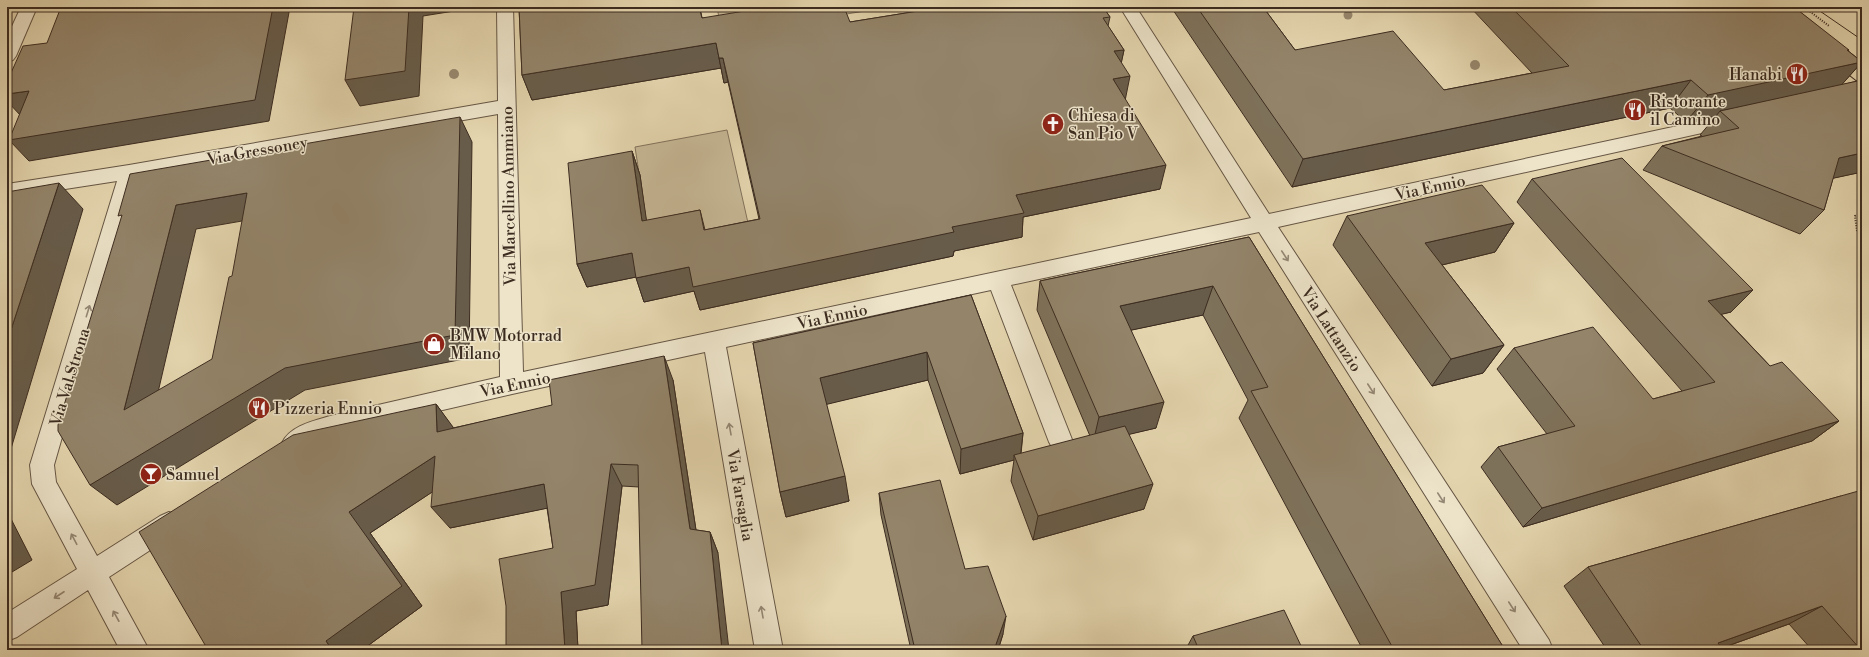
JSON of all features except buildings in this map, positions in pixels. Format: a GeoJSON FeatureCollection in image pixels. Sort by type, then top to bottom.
{"type":"FeatureCollection","features":[{"type":"Feature","properties":{"kind":"main road"},"geometry":{"type":"LineString","coordinates":[[1816,40],[1860,87]]}},
{"type":"Feature","properties":{"kind":"street"},"geometry":{"type":"LineString","coordinates":[[7,56],[29,7]]}},
{"type":"Feature","properties":{"kind":"street","name":"Via Marcellino Ammiano"},"geometry":{"type":"LineString","coordinates":[[505,7],[512,384]]}},
{"type":"Feature","properties":{"kind":"street","name":"Via Lattanzio"},"geometry":{"type":"LineString","coordinates":[[1128,7],[1264,223],[1539,650]]}},
{"type":"Feature","properties":{"kind":"street","name":"Via Gressoney"},"geometry":{"type":"LineString","coordinates":[[7,191],[129,172],[506,106]]}},
{"type":"Feature","properties":{"kind":"street","name":"Via Ennio"},"geometry":{"type":"LineString","coordinates":[[279,453],[312,432],[330,426],[512,384],[1264,223],[1755,115]]}},
{"type":"Feature","properties":{"kind":"street","name":"Via Val Strona"},"geometry":{"type":"LineString","coordinates":[[129,172],[42,465],[44,484],[135,650]]}},
{"type":"Feature","properties":{"kind":"street"},"geometry":{"type":"LineString","coordinates":[[998,280],[1061,442]]}},
{"type":"Feature","properties":{"kind":"street","name":"Via Farsaglia"},"geometry":{"type":"LineString","coordinates":[[714,341],[769,650]]}},
{"type":"Feature","properties":{"kind":"street"},"geometry":{"type":"LineString","coordinates":[[7,628],[185,514]]}},
{"type":"Feature","properties":{"kind":"path"},"geometry":{"type":"LineString","coordinates":[[1858,231],[1855,216],[1862,213]]}},
{"type":"Feature","properties":{"kind":"shaded area"},"geometry":{"type":"Polygon","coordinates":[[[717,7],[890,7],[722,34],[717,7]]]}},
{"type":"Feature","properties":{"kind":"shaded area"},"geometry":{"type":"Polygon","coordinates":[[[727,130],[753,245],[650,245],[635,147],[727,130]]]}},
{"type":"Feature","properties":{"kind":"tram line"},"geometry":{"type":"LineString","coordinates":[[1814,7],[1862,40]]}},
{"type":"Feature","properties":{"kind":"place","name":"Hanabi"},"geometry":{"type":"Point","coordinates":[1797,74]}},
{"type":"Feature","properties":{"kind":"place","name":"Ristorante il Camino"},"geometry":{"type":"Point","coordinates":[1635,110]}},
{"type":"Feature","properties":{"kind":"place","name":"Chiesa di San Pio V"},"geometry":{"type":"Point","coordinates":[1053,124]}},
{"type":"Feature","properties":{"kind":"place","name":"BMW Motorrad Milano"},"geometry":{"type":"Point","coordinates":[434,344]}},
{"type":"Feature","properties":{"kind":"place","name":"Pizzeria Ennio"},"geometry":{"type":"Point","coordinates":[259,408]}},
{"type":"Feature","properties":{"kind":"place","name":"Samuel"},"geometry":{"type":"Point","coordinates":[151,474]}}]}
